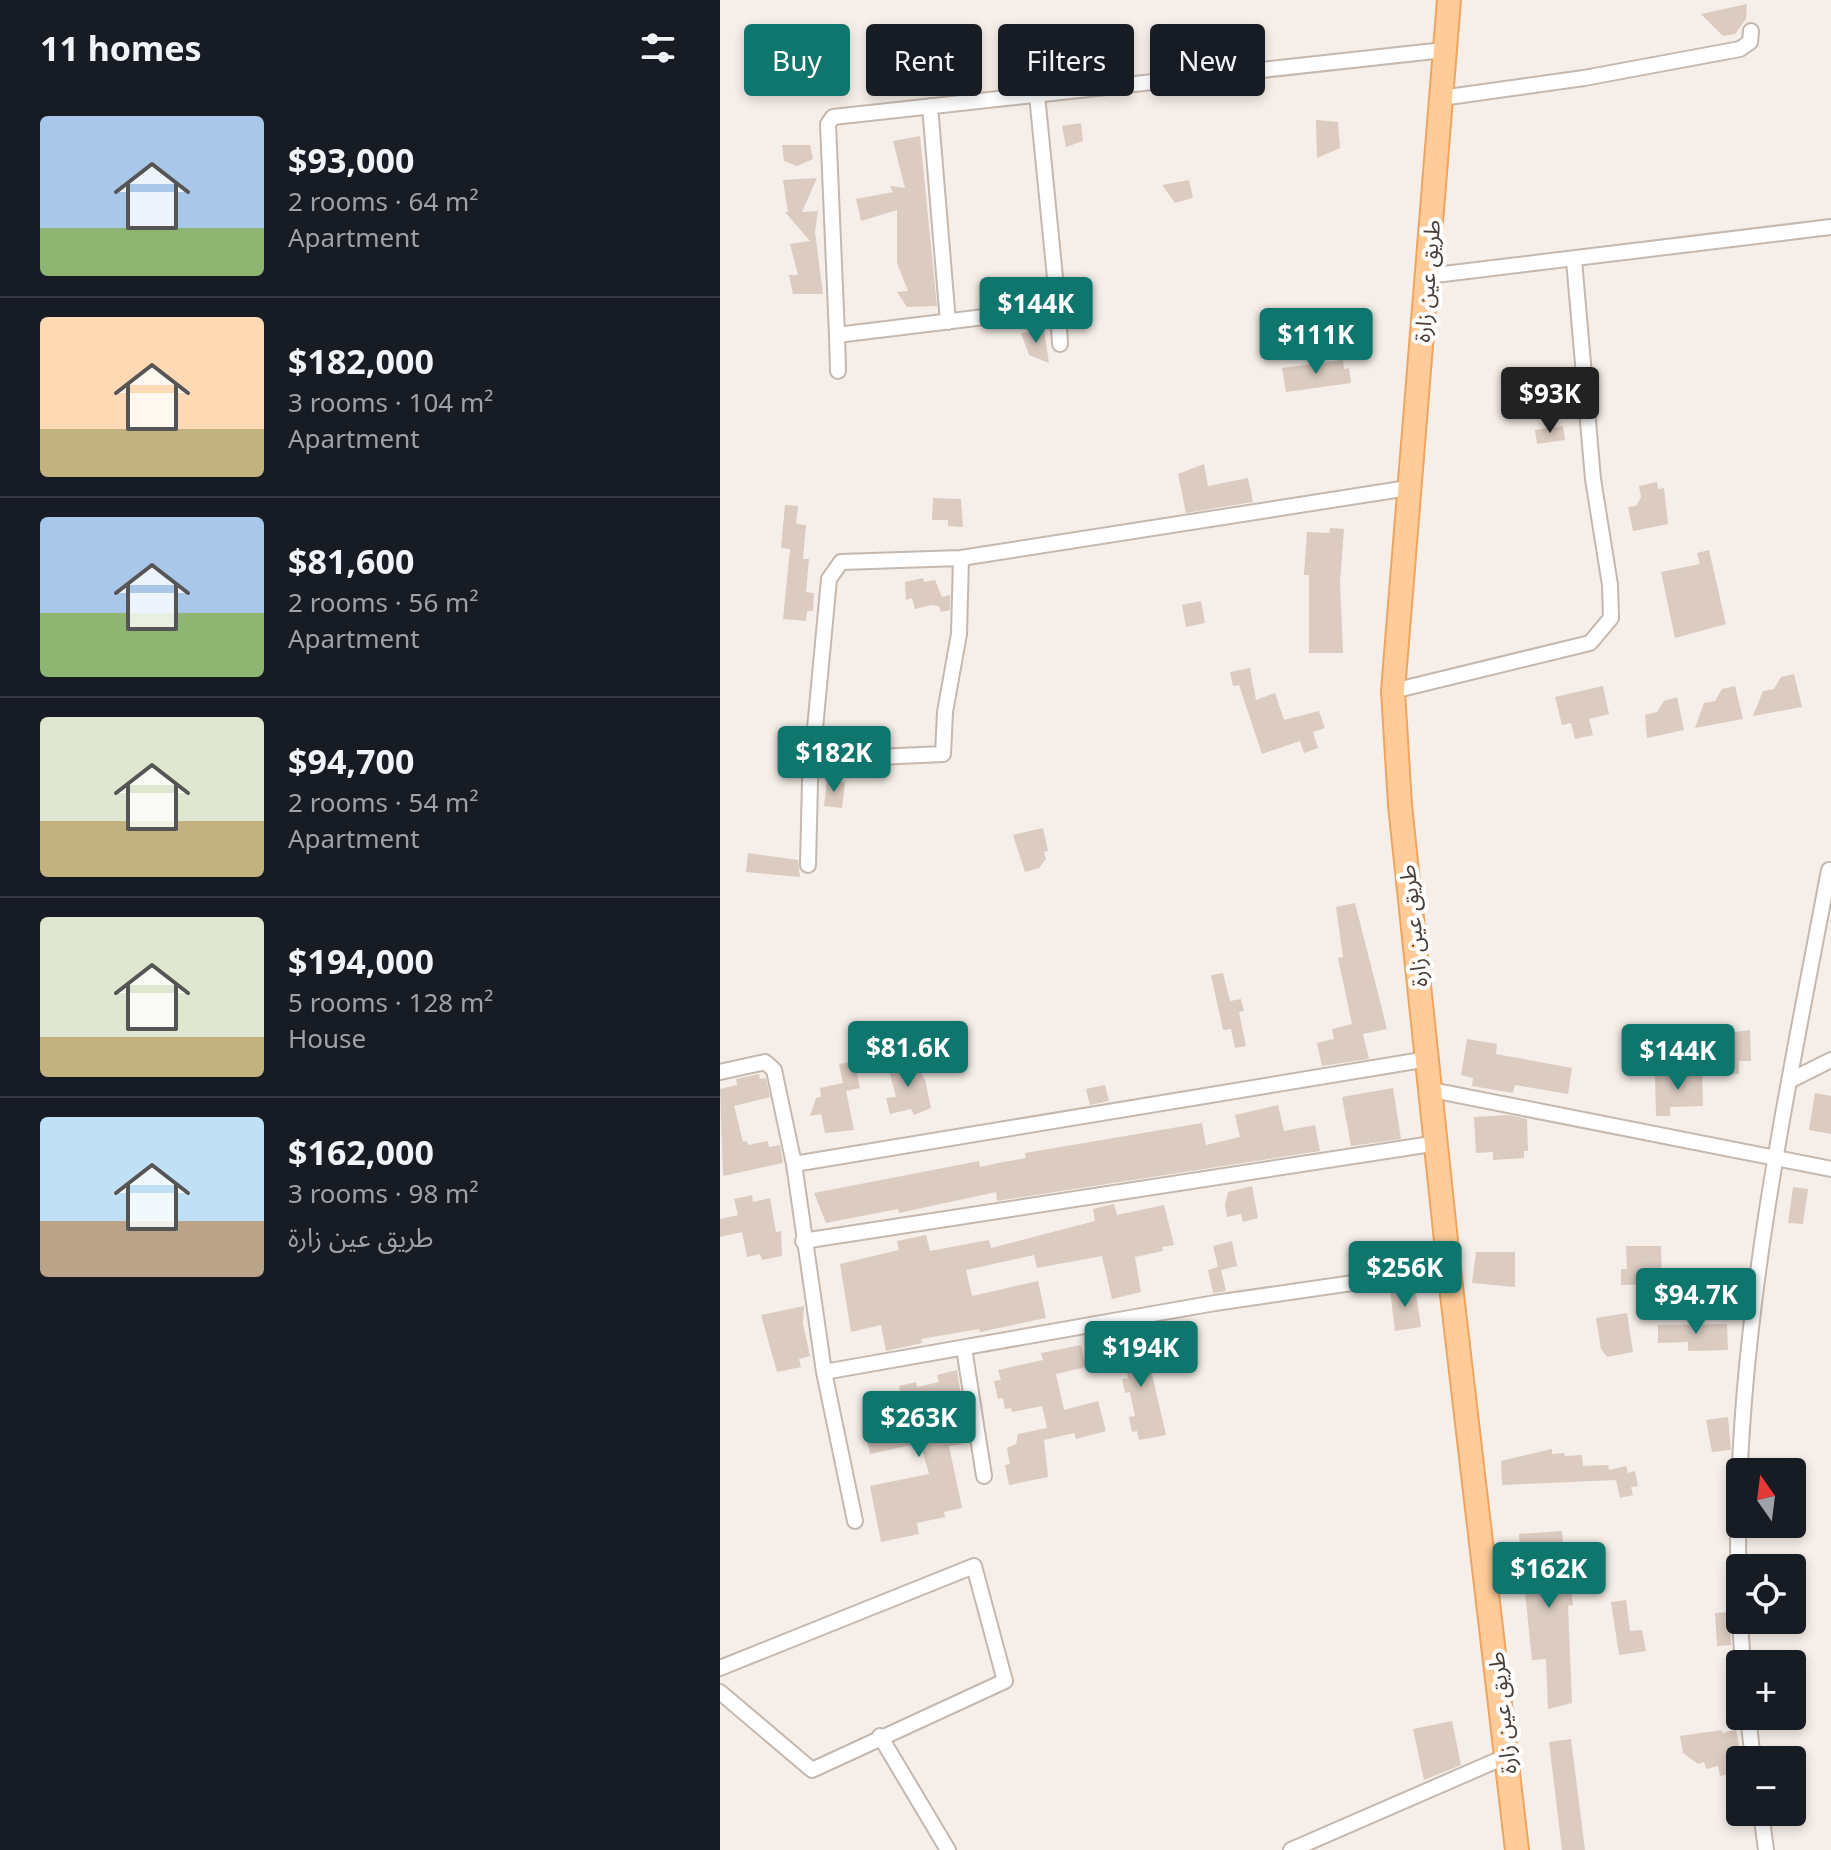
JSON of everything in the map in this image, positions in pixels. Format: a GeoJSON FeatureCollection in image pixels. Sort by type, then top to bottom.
{"type":"FeatureCollection","features":[{"type":"Feature","properties":{"kind":"main road","name":"طريق عين زارة"},"geometry":{"type":"LineString","coordinates":[[1449,0],[1393,691],[1400,805],[1449,1269],[1517,1850]]}},
{"type":"Feature","properties":{"kind":"street"},"geometry":{"type":"LineString","coordinates":[[1441,98],[1584,78],[1740,49],[1750,42],[1751,31]]}},
{"type":"Feature","properties":{"kind":"street"},"geometry":{"type":"LineString","coordinates":[[1134,84],[1444,50]]}},
{"type":"Feature","properties":{"kind":"street"},"geometry":{"type":"LineString","coordinates":[[838,371],[829,120],[1027,96]]}},
{"type":"Feature","properties":{"kind":"street"},"geometry":{"type":"LineString","coordinates":[[1037,96],[1060,344]]}},
{"type":"Feature","properties":{"kind":"street"},"geometry":{"type":"LineString","coordinates":[[930,106],[948,322]]}},
{"type":"Feature","properties":{"kind":"street"},"geometry":{"type":"LineString","coordinates":[[1427,276],[1831,227]]}},
{"type":"Feature","properties":{"kind":"street"},"geometry":{"type":"LineString","coordinates":[[1393,691],[1590,643],[1611,618],[1610,585],[1593,479],[1574,260]]}},
{"type":"Feature","properties":{"kind":"street"},"geometry":{"type":"LineString","coordinates":[[837,335],[1058,308]]}},
{"type":"Feature","properties":{"kind":"street"},"geometry":{"type":"LineString","coordinates":[[808,865],[812,760],[829,579],[841,562],[961,558],[1408,488]]}},
{"type":"Feature","properties":{"kind":"street"},"geometry":{"type":"LineString","coordinates":[[812,760],[943,754],[945,712],[959,634],[961,558]]}},
{"type":"Feature","properties":{"kind":"street"},"geometry":{"type":"LineString","coordinates":[[1742,1650],[1737,1596],[1738,1454],[1773,1156],[1829,870]]}},
{"type":"Feature","properties":{"kind":"street"},"geometry":{"type":"LineString","coordinates":[[794,1164],[1428,1059]]}},
{"type":"Feature","properties":{"kind":"street"},"geometry":{"type":"LineString","coordinates":[[1789,1081],[1831,1060]]}},
{"type":"Feature","properties":{"kind":"street"},"geometry":{"type":"LineString","coordinates":[[720,1072],[765,1062],[772,1066],[794,1164],[824,1372],[855,1521]]}},
{"type":"Feature","properties":{"kind":"street"},"geometry":{"type":"LineString","coordinates":[[1432,1090],[1831,1169]]}},
{"type":"Feature","properties":{"kind":"street"},"geometry":{"type":"LineString","coordinates":[[803,1241],[1438,1143]]}},
{"type":"Feature","properties":{"kind":"street"},"geometry":{"type":"LineString","coordinates":[[824,1372],[1215,1303],[1449,1269]]}},
{"type":"Feature","properties":{"kind":"street"},"geometry":{"type":"LineString","coordinates":[[964,1348],[984,1476]]}},
{"type":"Feature","properties":{"kind":"street"},"geometry":{"type":"LineString","coordinates":[[720,1668],[974,1566],[1005,1681],[812,1770],[720,1692]]}},
{"type":"Feature","properties":{"kind":"street"},"geometry":{"type":"LineString","coordinates":[[880,1736],[948,1850]]}},
{"type":"Feature","properties":{"kind":"street"},"geometry":{"type":"LineString","coordinates":[[1291,1850],[1507,1756]]}},
{"type":"Feature","properties":{"kind":"street"},"geometry":{"type":"LineString","coordinates":[[1763,1826],[1766,1850]]}},
{"type":"Feature","properties":{"kind":"building"},"geometry":{"type":"Polygon","coordinates":[[[1747,4],[1746,19],[1735,34],[1723,36],[1701,14],[1747,4]]]}},
{"type":"Feature","properties":{"kind":"building"},"geometry":{"type":"Polygon","coordinates":[[[1316,120],[1338,122],[1340,148],[1317,158],[1316,120]]]}},
{"type":"Feature","properties":{"kind":"building"},"geometry":{"type":"Polygon","coordinates":[[[1081,123],[1083,141],[1066,147],[1062,126],[1081,123]]]}},
{"type":"Feature","properties":{"kind":"building"},"geometry":{"type":"Polygon","coordinates":[[[920,136],[937,306],[907,307],[897,292],[908,291],[897,263],[897,210],[861,221],[856,199],[893,192],[890,186],[905,188],[893,141],[920,136]]]}},
{"type":"Feature","properties":{"kind":"building"},"geometry":{"type":"Polygon","coordinates":[[[782,145],[810,145],[813,159],[797,166],[784,161],[782,145]]]}},
{"type":"Feature","properties":{"kind":"building"},"geometry":{"type":"Polygon","coordinates":[[[817,178],[802,212],[818,211],[815,232],[823,294],[793,294],[789,275],[798,275],[790,244],[810,241],[785,212],[788,212],[783,180],[817,178]]]}},
{"type":"Feature","properties":{"kind":"building"},"geometry":{"type":"Polygon","coordinates":[[[1189,180],[1193,198],[1175,203],[1162,185],[1189,180]]]}},
{"type":"Feature","properties":{"kind":"building"},"geometry":{"type":"Polygon","coordinates":[[[1044,330],[1049,363],[1029,355],[1021,333],[1044,330]]]}},
{"type":"Feature","properties":{"kind":"building"},"geometry":{"type":"Polygon","coordinates":[[[1343,360],[1344,369],[1349,368],[1351,383],[1286,392],[1282,368],[1343,360]]]}},
{"type":"Feature","properties":{"kind":"building"},"geometry":{"type":"Polygon","coordinates":[[[1563,426],[1565,440],[1537,444],[1535,430],[1563,426]]]}},
{"type":"Feature","properties":{"kind":"building"},"geometry":{"type":"Polygon","coordinates":[[[1204,464],[1208,486],[1248,478],[1253,502],[1186,513],[1178,474],[1204,464]]]}},
{"type":"Feature","properties":{"kind":"building"},"geometry":{"type":"Polygon","coordinates":[[[1657,482],[1658,489],[1664,488],[1668,524],[1633,531],[1628,507],[1636,506],[1641,497],[1639,486],[1657,482]]]}},
{"type":"Feature","properties":{"kind":"building"},"geometry":{"type":"Polygon","coordinates":[[[933,498],[961,499],[963,527],[948,526],[948,520],[932,520],[933,498]]]}},
{"type":"Feature","properties":{"kind":"building"},"geometry":{"type":"Polygon","coordinates":[[[785,505],[798,506],[796,524],[806,525],[803,559],[809,559],[806,592],[814,593],[813,611],[807,611],[806,621],[783,619],[790,549],[781,548],[785,505]]]}},
{"type":"Feature","properties":{"kind":"building"},"geometry":{"type":"Polygon","coordinates":[[[1330,528],[1344,529],[1340,582],[1343,653],[1309,653],[1309,575],[1304,575],[1307,532],[1329,533],[1330,528]]]}},
{"type":"Feature","properties":{"kind":"building"},"geometry":{"type":"Polygon","coordinates":[[[1709,550],[1726,624],[1675,638],[1661,572],[1700,564],[1697,553],[1709,550]]]}},
{"type":"Feature","properties":{"kind":"building"},"geometry":{"type":"Polygon","coordinates":[[[923,578],[924,582],[935,580],[942,597],[950,595],[950,610],[941,612],[939,606],[931,605],[915,609],[912,598],[906,600],[905,582],[923,578]]]}},
{"type":"Feature","properties":{"kind":"building"},"geometry":{"type":"Polygon","coordinates":[[[1201,601],[1205,623],[1186,627],[1182,605],[1201,601]]]}},
{"type":"Feature","properties":{"kind":"building"},"geometry":{"type":"Polygon","coordinates":[[[1250,668],[1256,700],[1275,693],[1284,720],[1319,711],[1325,728],[1313,732],[1318,748],[1304,753],[1300,741],[1262,754],[1239,685],[1233,686],[1230,672],[1250,668]]]}},
{"type":"Feature","properties":{"kind":"building"},"geometry":{"type":"Polygon","coordinates":[[[1794,674],[1802,707],[1753,716],[1763,691],[1774,689],[1781,677],[1794,674]]]}},
{"type":"Feature","properties":{"kind":"building"},"geometry":{"type":"Polygon","coordinates":[[[1603,686],[1609,714],[1589,719],[1593,735],[1575,739],[1571,723],[1562,725],[1555,697],[1603,686]]]}},
{"type":"Feature","properties":{"kind":"building"},"geometry":{"type":"Polygon","coordinates":[[[1735,686],[1743,719],[1695,728],[1704,703],[1715,701],[1722,689],[1735,686]]]}},
{"type":"Feature","properties":{"kind":"building"},"geometry":{"type":"Polygon","coordinates":[[[1677,697],[1684,730],[1647,738],[1645,715],[1657,712],[1664,701],[1677,697]]]}},
{"type":"Feature","properties":{"kind":"building"},"geometry":{"type":"Polygon","coordinates":[[[827,780],[845,782],[842,808],[824,806],[827,780]]]}},
{"type":"Feature","properties":{"kind":"building"},"geometry":{"type":"Polygon","coordinates":[[[1043,828],[1048,851],[1044,852],[1046,859],[1039,868],[1025,872],[1013,835],[1043,828]]]}},
{"type":"Feature","properties":{"kind":"building"},"geometry":{"type":"Polygon","coordinates":[[[748,853],[798,860],[800,877],[746,872],[748,853]]]}},
{"type":"Feature","properties":{"kind":"building"},"geometry":{"type":"Polygon","coordinates":[[[1355,903],[1387,1029],[1363,1034],[1369,1059],[1322,1066],[1317,1043],[1334,1039],[1332,1029],[1352,1024],[1338,958],[1343,957],[1336,907],[1355,903]]]}},
{"type":"Feature","properties":{"kind":"building"},"geometry":{"type":"Polygon","coordinates":[[[1223,973],[1230,1001],[1241,999],[1244,1011],[1239,1012],[1246,1046],[1235,1048],[1231,1029],[1223,1030],[1211,975],[1223,973]]]}},
{"type":"Feature","properties":{"kind":"building"},"geometry":{"type":"Polygon","coordinates":[[[1750,1030],[1751,1061],[1739,1061],[1739,1074],[1705,1075],[1704,1044],[1719,1043],[1719,1034],[1750,1030]]]}},
{"type":"Feature","properties":{"kind":"building"},"geometry":{"type":"Polygon","coordinates":[[[1467,1039],[1497,1044],[1496,1054],[1572,1068],[1568,1094],[1515,1085],[1513,1093],[1472,1086],[1473,1078],[1461,1075],[1467,1039]]]}},
{"type":"Feature","properties":{"kind":"building"},"geometry":{"type":"Polygon","coordinates":[[[905,1059],[916,1066],[925,1079],[931,1108],[914,1115],[911,1109],[890,1114],[886,1098],[896,1097],[889,1071],[896,1070],[894,1062],[905,1059]]]}},
{"type":"Feature","properties":{"kind":"building"},"geometry":{"type":"Polygon","coordinates":[[[854,1061],[860,1088],[846,1091],[854,1130],[825,1133],[821,1114],[810,1116],[816,1098],[821,1097],[820,1088],[843,1083],[839,1064],[854,1061]]]}},
{"type":"Feature","properties":{"kind":"building"},"geometry":{"type":"Polygon","coordinates":[[[1702,1072],[1703,1106],[1670,1107],[1670,1116],[1656,1116],[1655,1075],[1702,1072]]]}},
{"type":"Feature","properties":{"kind":"building"},"geometry":{"type":"Polygon","coordinates":[[[759,1074],[760,1079],[766,1078],[770,1097],[734,1106],[743,1142],[747,1141],[748,1145],[768,1141],[769,1147],[780,1145],[783,1163],[723,1176],[720,1089],[737,1085],[736,1079],[759,1074]]]}},
{"type":"Feature","properties":{"kind":"building"},"geometry":{"type":"Polygon","coordinates":[[[1105,1085],[1109,1101],[1090,1105],[1086,1089],[1105,1085]]]}},
{"type":"Feature","properties":{"kind":"building"},"geometry":{"type":"Polygon","coordinates":[[[1393,1088],[1401,1139],[1351,1146],[1342,1097],[1393,1088]]]}},
{"type":"Feature","properties":{"kind":"building"},"geometry":{"type":"Polygon","coordinates":[[[1815,1093],[1831,1096],[1831,1134],[1809,1130],[1815,1093]]]}},
{"type":"Feature","properties":{"kind":"building"},"geometry":{"type":"Polygon","coordinates":[[[1278,1105],[1284,1131],[1315,1125],[1320,1151],[997,1201],[996,1192],[899,1213],[898,1209],[826,1223],[814,1193],[979,1161],[980,1167],[1026,1158],[1025,1153],[1202,1123],[1206,1145],[1240,1137],[1235,1115],[1278,1105]]]}},
{"type":"Feature","properties":{"kind":"building"},"geometry":{"type":"Polygon","coordinates":[[[1509,1115],[1527,1119],[1528,1151],[1524,1151],[1524,1158],[1493,1160],[1493,1152],[1476,1153],[1474,1117],[1509,1115]]]}},
{"type":"Feature","properties":{"kind":"building"},"geometry":{"type":"Polygon","coordinates":[[[1252,1186],[1258,1218],[1243,1222],[1241,1214],[1227,1217],[1225,1205],[1228,1192],[1252,1186]]]}},
{"type":"Feature","properties":{"kind":"building"},"geometry":{"type":"Polygon","coordinates":[[[1793,1187],[1808,1189],[1803,1224],[1788,1223],[1793,1187]]]}},
{"type":"Feature","properties":{"kind":"building"},"geometry":{"type":"Polygon","coordinates":[[[752,1195],[753,1202],[770,1198],[776,1232],[781,1231],[782,1256],[762,1260],[760,1254],[747,1257],[742,1232],[720,1237],[720,1219],[738,1215],[734,1199],[752,1195]]]}},
{"type":"Feature","properties":{"kind":"building"},"geometry":{"type":"Polygon","coordinates":[[[1114,1204],[1117,1215],[1164,1205],[1174,1245],[1162,1247],[1163,1251],[1135,1257],[1141,1292],[1112,1299],[1102,1256],[1037,1268],[1034,1255],[966,1270],[972,1296],[1038,1281],[1046,1318],[980,1332],[979,1329],[921,1339],[922,1343],[886,1351],[881,1325],[851,1332],[840,1264],[899,1250],[897,1241],[926,1235],[930,1251],[989,1240],[991,1248],[1095,1221],[1093,1209],[1114,1204]]]}},
{"type":"Feature","properties":{"kind":"building"},"geometry":{"type":"Polygon","coordinates":[[[1232,1241],[1237,1266],[1221,1270],[1226,1291],[1213,1293],[1208,1270],[1218,1267],[1213,1246],[1232,1241]]]}},
{"type":"Feature","properties":{"kind":"building"},"geometry":{"type":"Polygon","coordinates":[[[1626,1246],[1661,1246],[1662,1284],[1621,1285],[1621,1269],[1627,1269],[1626,1246]]]}},
{"type":"Feature","properties":{"kind":"building"},"geometry":{"type":"Polygon","coordinates":[[[1476,1252],[1515,1252],[1515,1287],[1472,1283],[1476,1252]]]}},
{"type":"Feature","properties":{"kind":"building"},"geometry":{"type":"Polygon","coordinates":[[[1415,1287],[1421,1327],[1395,1331],[1390,1290],[1415,1287]]]}},
{"type":"Feature","properties":{"kind":"building"},"geometry":{"type":"Polygon","coordinates":[[[804,1306],[803,1324],[810,1356],[799,1359],[801,1367],[777,1372],[761,1315],[804,1306]]]}},
{"type":"Feature","properties":{"kind":"building"},"geometry":{"type":"Polygon","coordinates":[[[1627,1313],[1633,1352],[1607,1357],[1601,1349],[1596,1318],[1627,1313]]]}},
{"type":"Feature","properties":{"kind":"building"},"geometry":{"type":"Polygon","coordinates":[[[1727,1324],[1728,1350],[1688,1351],[1688,1342],[1658,1343],[1658,1325],[1727,1324]]]}},
{"type":"Feature","properties":{"kind":"building"},"geometry":{"type":"Polygon","coordinates":[[[1143,1335],[1166,1435],[1139,1440],[1137,1431],[1132,1432],[1129,1417],[1135,1416],[1130,1392],[1125,1393],[1122,1379],[1128,1378],[1124,1355],[1118,1356],[1115,1341],[1143,1335]]]}},
{"type":"Feature","properties":{"kind":"building"},"geometry":{"type":"Polygon","coordinates":[[[1081,1345],[1086,1367],[1056,1374],[1064,1410],[1098,1401],[1106,1431],[1076,1439],[1074,1433],[1044,1440],[1048,1477],[1009,1485],[1005,1465],[1010,1464],[1007,1448],[1016,1444],[1018,1434],[1047,1428],[1042,1406],[1012,1412],[1011,1408],[1005,1409],[1003,1398],[998,1399],[994,1381],[1001,1380],[998,1370],[1043,1360],[1041,1353],[1081,1345]]]}},
{"type":"Feature","properties":{"kind":"building"},"geometry":{"type":"Polygon","coordinates":[[[957,1370],[961,1396],[953,1398],[962,1444],[949,1446],[962,1508],[944,1512],[945,1517],[917,1523],[919,1534],[881,1542],[870,1486],[929,1474],[920,1443],[870,1454],[864,1429],[906,1420],[899,1386],[916,1382],[917,1387],[939,1382],[937,1375],[957,1370]]]}},
{"type":"Feature","properties":{"kind":"building"},"geometry":{"type":"Polygon","coordinates":[[[1728,1417],[1731,1450],[1712,1452],[1706,1420],[1728,1417]]]}},
{"type":"Feature","properties":{"kind":"building"},"geometry":{"type":"Polygon","coordinates":[[[1552,1449],[1552,1454],[1582,1455],[1583,1466],[1608,1465],[1609,1470],[1626,1466],[1628,1473],[1635,1471],[1638,1486],[1631,1487],[1633,1495],[1620,1498],[1616,1480],[1502,1485],[1501,1461],[1552,1449]]]}},
{"type":"Feature","properties":{"kind":"building"},"geometry":{"type":"Polygon","coordinates":[[[1562,1531],[1565,1570],[1569,1570],[1573,1605],[1568,1606],[1572,1703],[1548,1709],[1546,1659],[1532,1660],[1519,1534],[1562,1531]]]}},
{"type":"Feature","properties":{"kind":"building"},"geometry":{"type":"Polygon","coordinates":[[[1626,1600],[1630,1631],[1642,1630],[1646,1651],[1619,1655],[1611,1602],[1626,1600]]]}},
{"type":"Feature","properties":{"kind":"building"},"geometry":{"type":"Polygon","coordinates":[[[1726,1612],[1726,1634],[1730,1634],[1731,1645],[1717,1646],[1715,1613],[1726,1612]]]}},
{"type":"Feature","properties":{"kind":"building"},"geometry":{"type":"Polygon","coordinates":[[[1452,1721],[1461,1765],[1424,1780],[1413,1729],[1452,1721]]]}},
{"type":"Feature","properties":{"kind":"building"},"geometry":{"type":"Polygon","coordinates":[[[1736,1730],[1739,1746],[1726,1746],[1726,1775],[1720,1776],[1718,1766],[1706,1769],[1704,1762],[1698,1764],[1683,1753],[1680,1736],[1736,1730]]]}},
{"type":"Feature","properties":{"kind":"building"},"geometry":{"type":"Polygon","coordinates":[[[1571,1739],[1585,1850],[1562,1850],[1549,1742],[1571,1739]]]}}]}
